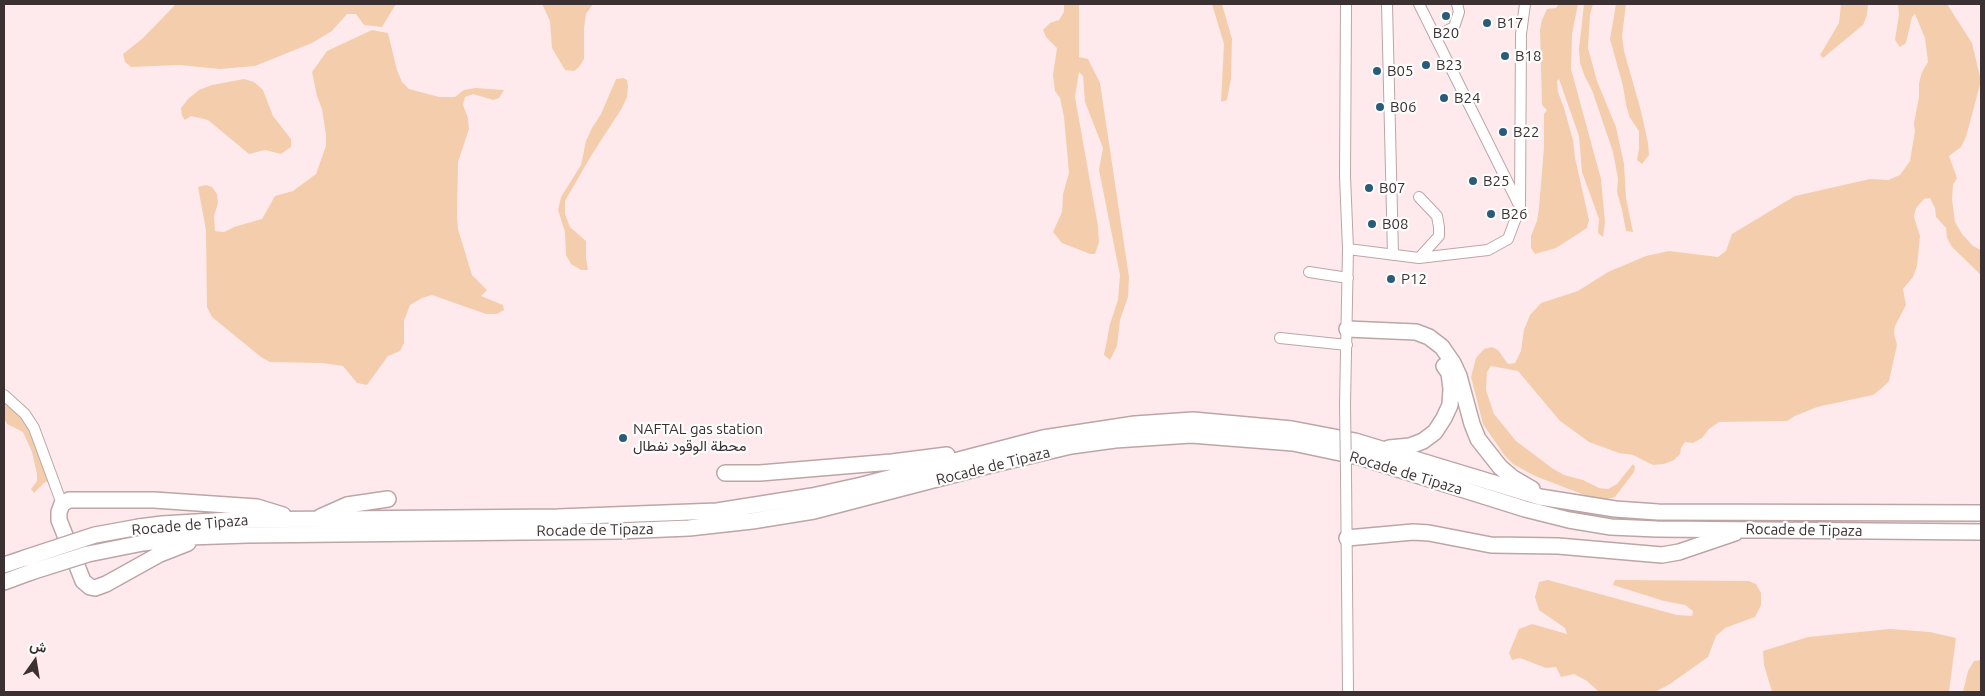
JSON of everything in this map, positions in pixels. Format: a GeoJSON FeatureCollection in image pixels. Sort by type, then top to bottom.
{"type":"FeatureCollection","features":[{"type":"Feature","properties":{"kind":"highway"},"geometry":{"type":"LineString","coordinates":[[1347,338],[1416,332],[1428,337],[1442,347],[1459,376],[1472,424],[1478,439],[1488,453],[1513,478],[1549,497],[1571,503]]}},
{"type":"Feature","properties":{"kind":"highway"},"geometry":{"type":"LineString","coordinates":[[1347,338],[1401,340],[1418,343],[1430,349],[1441,360],[1449,373],[1451,390],[1450,405],[1444,418],[1435,432],[1423,441],[1396,448],[1380,448],[1355,442]]}},
{"type":"Feature","properties":{"kind":"highway","name":"Rocade de Tipaza"},"geometry":{"type":"LineString","coordinates":[[4,582],[28,565],[89,537],[139,527],[230,520],[597,516],[718,512],[812,496],[862,485],[1043,438],[1135,424],[1193,420],[1292,429],[1355,442],[1504,488],[1571,503],[1658,512],[1981,513]]}},
{"type":"Feature","properties":{"kind":"highway","name":"Rocade de Tipaza"},"geometry":{"type":"LineString","coordinates":[[4,565],[28,565],[143,543],[204,536],[689,528],[752,521],[814,510],[1071,446],[1115,440],[1191,435],[1302,444],[1359,457],[1486,498],[1569,520],[1611,527],[1981,532]]}},
{"type":"Feature","properties":{"kind":"highway"},"geometry":{"type":"LineString","coordinates":[[725,473],[760,473],[892,462],[946,455],[981,454]]}},
{"type":"Feature","properties":{"kind":"highway"},"geometry":{"type":"LineString","coordinates":[[318,518],[347,505],[388,499]]}},
{"type":"Feature","properties":{"kind":"highway"},"geometry":{"type":"LineString","coordinates":[[204,536],[169,549],[106,584],[95,588],[82,581],[59,520],[59,512],[62,504],[73,500],[154,500],[257,507],[291,519]]}},
{"type":"Feature","properties":{"kind":"highway"},"geometry":{"type":"LineString","coordinates":[[1347,538],[1413,532],[1429,533],[1491,545],[1558,546],[1662,555],[1679,552],[1751,529]]}},
{"type":"Feature","properties":{"kind":"street"},"geometry":{"type":"LineString","coordinates":[[1346,4],[1345,176],[1348,278],[1345,405],[1348,692]]}},
{"type":"Feature","properties":{"kind":"street"},"geometry":{"type":"LineString","coordinates":[[1387,4],[1393,255]]}},
{"type":"Feature","properties":{"kind":"street"},"geometry":{"type":"LineString","coordinates":[[1419,4],[1520,207]]}},
{"type":"Feature","properties":{"kind":"street"},"geometry":{"type":"LineString","coordinates":[[1435,37],[1454,26],[1459,12],[1457,4]]}},
{"type":"Feature","properties":{"kind":"street"},"geometry":{"type":"LineString","coordinates":[[1348,249],[1419,258],[1488,250],[1508,239],[1520,207],[1521,34],[1525,4]]}},
{"type":"Feature","properties":{"kind":"street"},"geometry":{"type":"LineString","coordinates":[[1419,197],[1436,216],[1439,236],[1419,258]]}},
{"type":"Feature","properties":{"kind":"street"},"geometry":{"type":"LineString","coordinates":[[1309,272],[1348,278]]}},
{"type":"Feature","properties":{"kind":"street"},"geometry":{"type":"LineString","coordinates":[[1280,338],[1347,338]]}},
{"type":"Feature","properties":{"kind":"street"},"geometry":{"type":"LineString","coordinates":[[4,395],[26,414],[34,428],[62,504]]}},
{"type":"Feature","properties":{"kind":"shaded area"},"geometry":{"type":"Polygon","coordinates":[[[176,4],[396,4],[382,27],[364,25],[356,14],[347,14],[332,31],[312,43],[255,66],[220,69],[179,65],[131,67],[125,62],[123,54],[143,38],[176,4]]]}},
{"type":"Feature","properties":{"kind":"shaded area"},"geometry":{"type":"Polygon","coordinates":[[[542,4],[593,4],[586,14],[584,59],[574,71],[565,70],[552,48],[550,21],[542,4]]]}},
{"type":"Feature","properties":{"kind":"shaded area"},"geometry":{"type":"Polygon","coordinates":[[[1064,4],[1079,4],[1079,57],[1088,59],[1100,83],[1129,277],[1128,297],[1120,320],[1117,346],[1110,360],[1104,355],[1110,324],[1118,300],[1120,275],[1099,170],[1103,148],[1085,102],[1083,76],[1079,72],[1075,97],[1098,226],[1099,242],[1095,254],[1090,254],[1062,243],[1053,232],[1062,212],[1063,194],[1069,173],[1064,117],[1060,98],[1055,91],[1053,75],[1057,48],[1046,37],[1043,30],[1050,23],[1059,20],[1064,12],[1064,4]]]}},
{"type":"Feature","properties":{"kind":"shaded area"},"geometry":{"type":"Polygon","coordinates":[[[1212,4],[1222,4],[1232,39],[1231,79],[1227,100],[1221,102],[1224,44],[1212,4]]]}},
{"type":"Feature","properties":{"kind":"shaded area"},"geometry":{"type":"Polygon","coordinates":[[[1559,4],[1578,4],[1572,34],[1571,69],[1601,179],[1605,222],[1603,237],[1598,233],[1599,219],[1582,172],[1579,136],[1559,79],[1557,81],[1558,92],[1573,140],[1575,158],[1589,220],[1587,228],[1556,248],[1535,254],[1531,248],[1531,236],[1537,221],[1539,208],[1544,147],[1544,114],[1547,110],[1542,105],[1540,30],[1547,9],[1556,8],[1559,4]]]}},
{"type":"Feature","properties":{"kind":"shaded area"},"geometry":{"type":"Polygon","coordinates":[[[1584,4],[1593,4],[1590,15],[1588,48],[1597,81],[1616,127],[1624,164],[1626,198],[1633,232],[1626,231],[1617,192],[1618,179],[1613,152],[1592,90],[1580,63],[1579,49],[1584,4]]]}},
{"type":"Feature","properties":{"kind":"shaded area"},"geometry":{"type":"Polygon","coordinates":[[[1616,4],[1626,4],[1622,36],[1624,51],[1648,143],[1649,155],[1642,164],[1637,160],[1639,131],[1630,118],[1610,39],[1616,4]]]}},
{"type":"Feature","properties":{"kind":"shaded area"},"geometry":{"type":"Polygon","coordinates":[[[1841,4],[1868,4],[1867,15],[1863,25],[1823,58],[1820,55],[1839,23],[1841,4]]]}},
{"type":"Feature","properties":{"kind":"shaded area"},"geometry":{"type":"Polygon","coordinates":[[[1898,4],[1947,4],[1972,43],[1981,81],[1966,137],[1961,147],[1949,156],[1957,178],[1953,185],[1952,199],[1955,222],[1962,234],[1973,246],[1981,250],[1981,275],[1952,247],[1947,238],[1946,228],[1936,217],[1935,208],[1930,198],[1924,199],[1916,208],[1914,217],[1920,236],[1917,266],[1913,277],[1903,289],[1906,305],[1895,326],[1894,333],[1897,345],[1889,381],[1873,395],[1817,407],[1787,421],[1719,422],[1709,429],[1702,438],[1693,443],[1685,442],[1680,454],[1674,460],[1664,464],[1653,465],[1633,455],[1619,453],[1589,442],[1560,421],[1518,371],[1491,366],[1487,372],[1486,390],[1494,414],[1516,441],[1552,468],[1564,475],[1583,480],[1599,488],[1608,489],[1617,484],[1633,464],[1635,467],[1634,472],[1615,497],[1600,501],[1535,476],[1513,464],[1505,456],[1483,424],[1471,377],[1476,358],[1484,349],[1492,347],[1498,350],[1508,364],[1515,363],[1521,351],[1524,330],[1530,315],[1541,303],[1578,291],[1608,272],[1646,256],[1669,251],[1718,257],[1726,251],[1732,234],[1795,196],[1870,179],[1888,180],[1900,175],[1910,161],[1919,97],[1919,83],[1922,72],[1928,62],[1925,38],[1915,14],[1912,17],[1906,43],[1900,47],[1895,40],[1899,15],[1898,4]]]}},
{"type":"Feature","properties":{"kind":"shaded area"},"geometry":{"type":"Polygon","coordinates":[[[372,30],[388,33],[397,70],[402,82],[409,89],[439,97],[455,97],[464,90],[475,88],[504,90],[499,98],[493,100],[473,94],[465,97],[463,105],[468,118],[469,129],[458,162],[457,214],[458,229],[472,275],[487,290],[481,296],[503,305],[504,310],[497,314],[486,314],[432,295],[422,298],[410,305],[404,321],[404,343],[400,351],[388,356],[367,385],[357,383],[343,366],[322,363],[270,362],[261,357],[212,317],[207,307],[206,230],[198,187],[206,185],[212,187],[217,194],[218,203],[214,216],[215,231],[224,232],[262,219],[275,196],[293,191],[316,174],[326,146],[326,135],[322,109],[312,72],[327,51],[372,30]]]}},
{"type":"Feature","properties":{"kind":"shaded area"},"geometry":{"type":"Polygon","coordinates":[[[623,78],[627,80],[628,86],[627,97],[622,108],[565,201],[565,214],[570,227],[586,241],[588,270],[581,270],[571,264],[566,255],[565,232],[558,210],[561,197],[581,165],[586,141],[601,114],[616,79],[623,78]]]}},
{"type":"Feature","properties":{"kind":"shaded area"},"geometry":{"type":"Polygon","coordinates":[[[244,79],[254,82],[263,90],[273,116],[291,139],[291,147],[281,154],[265,150],[249,154],[208,120],[191,116],[185,120],[182,116],[181,108],[199,90],[212,85],[244,79]]]}},
{"type":"Feature","properties":{"kind":"shaded area"},"geometry":{"type":"Polygon","coordinates":[[[4,401],[20,414],[28,424],[50,480],[34,493],[31,489],[37,481],[37,474],[32,452],[23,432],[7,424],[4,418],[4,401]]]}},
{"type":"Feature","properties":{"kind":"shaded area"},"geometry":{"type":"Polygon","coordinates":[[[1548,580],[1677,615],[1692,616],[1693,611],[1685,605],[1664,601],[1613,585],[1615,580],[1749,581],[1756,584],[1761,593],[1761,605],[1755,617],[1725,628],[1716,636],[1708,657],[1670,684],[1655,692],[1599,692],[1587,681],[1574,674],[1561,677],[1556,667],[1546,668],[1520,658],[1512,660],[1509,653],[1519,629],[1532,624],[1567,634],[1565,628],[1539,610],[1535,597],[1539,582],[1548,580]]]}},
{"type":"Feature","properties":{"kind":"shaded area"},"geometry":{"type":"Polygon","coordinates":[[[1890,629],[1930,632],[1956,638],[1949,692],[1772,692],[1764,665],[1763,651],[1808,637],[1890,629]]]}},
{"type":"Feature","properties":{"kind":"shaded area"},"geometry":{"type":"Polygon","coordinates":[[[1981,660],[1981,692],[1963,692],[1968,671],[1974,661],[1981,660]]]}},
{"type":"Feature","properties":{"kind":"place","name":"B20"},"geometry":{"type":"Point","coordinates":[1446,16]}},
{"type":"Feature","properties":{"kind":"place","name":"B17"},"geometry":{"type":"Point","coordinates":[1487,23]}},
{"type":"Feature","properties":{"kind":"place","name":"B18"},"geometry":{"type":"Point","coordinates":[1505,56]}},
{"type":"Feature","properties":{"kind":"place","name":"B23"},"geometry":{"type":"Point","coordinates":[1426,65]}},
{"type":"Feature","properties":{"kind":"place","name":"B05"},"geometry":{"type":"Point","coordinates":[1377,71]}},
{"type":"Feature","properties":{"kind":"place","name":"B24"},"geometry":{"type":"Point","coordinates":[1444,98]}},
{"type":"Feature","properties":{"kind":"place","name":"B06"},"geometry":{"type":"Point","coordinates":[1380,107]}},
{"type":"Feature","properties":{"kind":"place","name":"B22"},"geometry":{"type":"Point","coordinates":[1503,132]}},
{"type":"Feature","properties":{"kind":"place","name":"B25"},"geometry":{"type":"Point","coordinates":[1473,181]}},
{"type":"Feature","properties":{"kind":"place","name":"B07"},"geometry":{"type":"Point","coordinates":[1369,188]}},
{"type":"Feature","properties":{"kind":"place","name":"B26"},"geometry":{"type":"Point","coordinates":[1491,214]}},
{"type":"Feature","properties":{"kind":"place","name":"B08"},"geometry":{"type":"Point","coordinates":[1372,224]}},
{"type":"Feature","properties":{"kind":"place","name":"P12"},"geometry":{"type":"Point","coordinates":[1391,279]}},
{"type":"Feature","properties":{"kind":"place","name":"NAFTAL gas station محطة الوقود نفطال"},"geometry":{"type":"Point","coordinates":[623,438]}}]}
